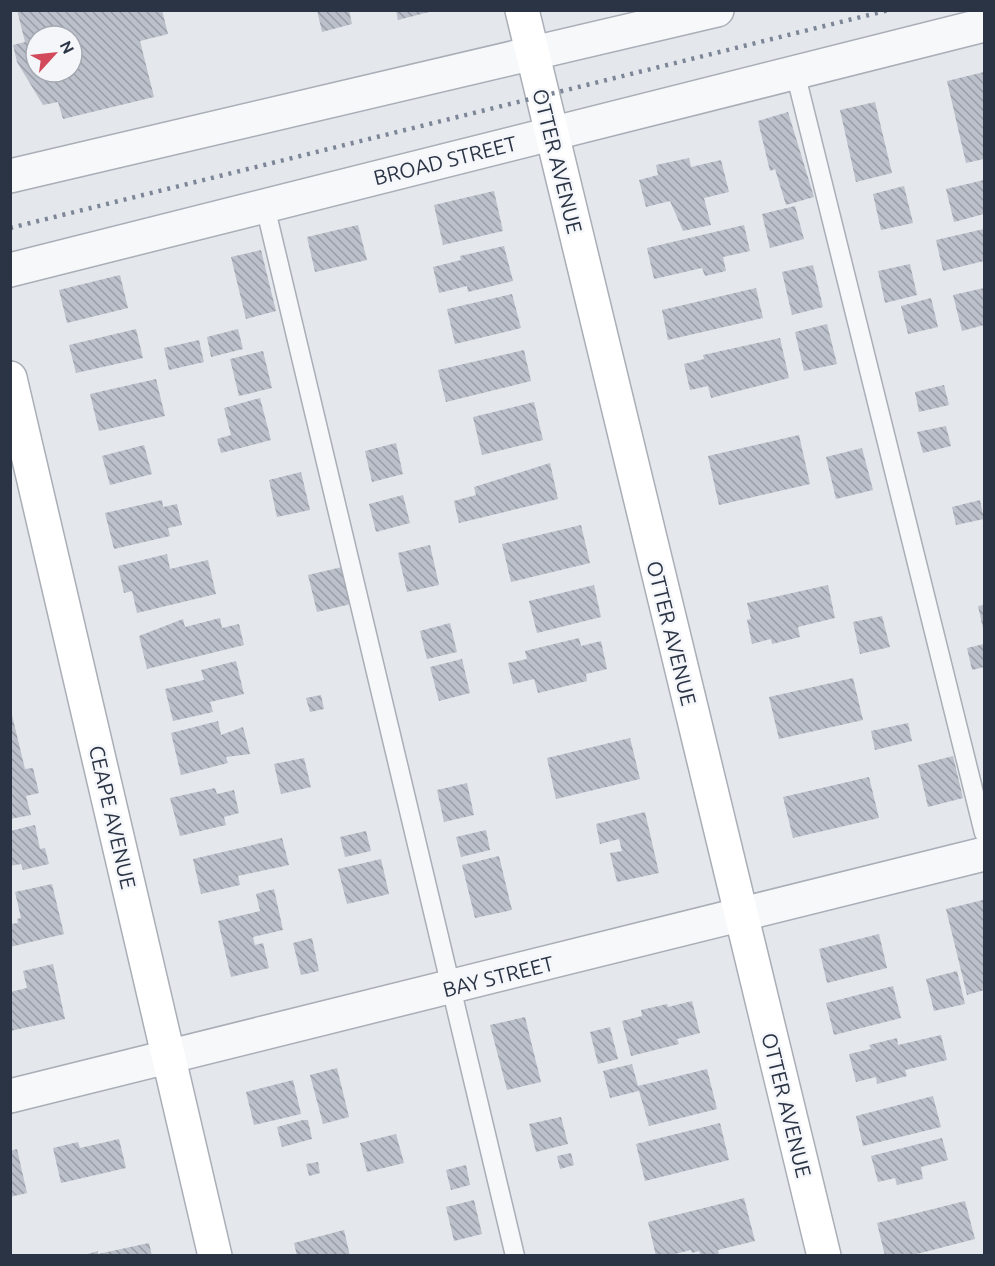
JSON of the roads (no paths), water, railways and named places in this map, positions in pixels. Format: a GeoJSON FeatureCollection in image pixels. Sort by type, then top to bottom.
{"type":"FeatureCollection","features":[{"type":"Feature","properties":{"kind":"street","name":"OTTER AVENUE"},"geometry":{"type":"LineString","coordinates":[[522,10],[824,1256]]}},
{"type":"Feature","properties":{"kind":"street"},"geometry":{"type":"LineString","coordinates":[[10,176],[717,10]]}},
{"type":"Feature","properties":{"kind":"street","name":"BROAD STREET"},"geometry":{"type":"LineString","coordinates":[[10,270],[984,25]]}},
{"type":"Feature","properties":{"kind":"street","name":"CEAPE AVENUE"},"geometry":{"type":"LineString","coordinates":[[10,378],[215,1256]]}},
{"type":"Feature","properties":{"kind":"street","name":"BAY STREET"},"geometry":{"type":"LineString","coordinates":[[10,1096],[984,854]]}},
{"type":"Feature","properties":{"kind":"lane"},"geometry":{"type":"LineString","coordinates":[[795,72],[984,833]]}},
{"type":"Feature","properties":{"kind":"lane"},"geometry":{"type":"LineString","coordinates":[[265,206],[515,1256]]}},
{"type":"Feature","properties":{"kind":"railway"},"geometry":{"type":"LineString","coordinates":[[10,228],[889,10]]}}]}
